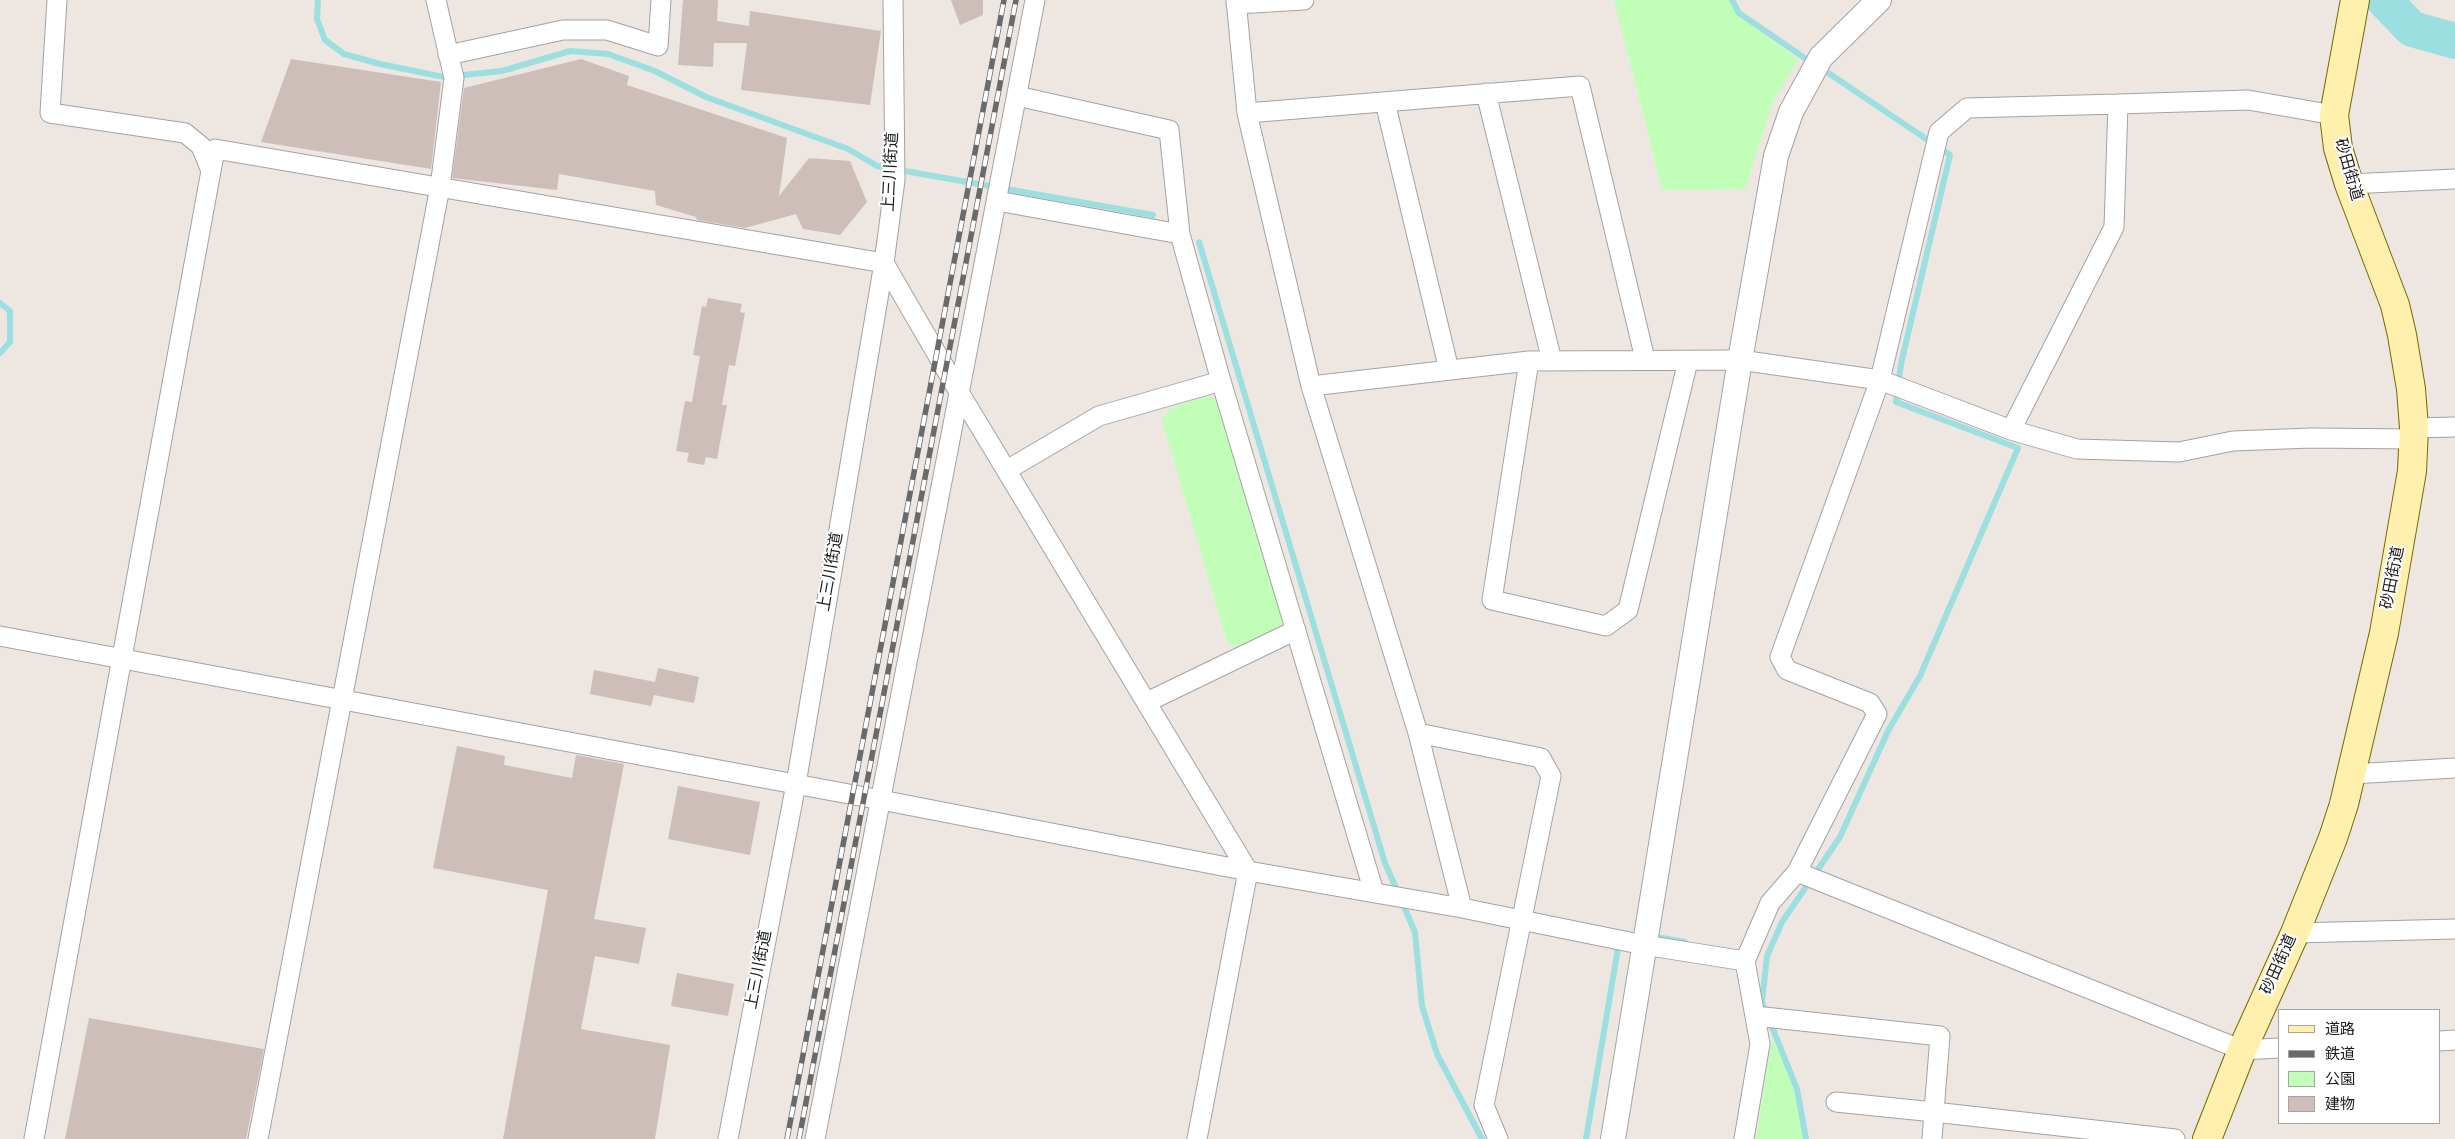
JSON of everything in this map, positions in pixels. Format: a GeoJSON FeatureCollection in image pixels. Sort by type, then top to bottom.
{"type":"FeatureCollection","features":[{"type":"Feature","properties":{"kind":"main road","name":"砂田街道"},"geometry":{"type":"LineString","coordinates":[[2207,1139],[2242,1050],[2295,934],[2333,838],[2352,774],[2384,633],[2408,508],[2414,434],[2407,357],[2395,305],[2349,184],[2338,148],[2334,115],[2355,0]]}},
{"type":"Feature","properties":{"kind":"street"},"geometry":{"type":"LineString","coordinates":[[57,0],[50,112],[185,134],[202,146],[211,171]]}},
{"type":"Feature","properties":{"kind":"street"},"geometry":{"type":"LineString","coordinates":[[258,1139],[440,187],[454,78],[436,0]]}},
{"type":"Feature","properties":{"kind":"street"},"geometry":{"type":"LineString","coordinates":[[448,55],[563,30],[607,30],[658,46],[661,0]]}},
{"type":"Feature","properties":{"kind":"street","name":"上三川街道"},"geometry":{"type":"LineString","coordinates":[[728,1139],[796,784],[884,263],[895,180],[893,0]]}},
{"type":"Feature","properties":{"kind":"street"},"geometry":{"type":"LineString","coordinates":[[815,1139],[1035,0]]}},
{"type":"Feature","properties":{"kind":"street"},"geometry":{"type":"LineString","coordinates":[[1304,0],[1236,2],[1247,113],[1311,386],[1418,733],[1462,908]]}},
{"type":"Feature","properties":{"kind":"street"},"geometry":{"type":"LineString","coordinates":[[1613,1139],[1740,360],[1776,156],[1791,112],[1821,57],[1879,0]]}},
{"type":"Feature","properties":{"kind":"street"},"geometry":{"type":"LineString","coordinates":[[1247,113],[1580,86],[1645,359]]}},
{"type":"Feature","properties":{"kind":"street"},"geometry":{"type":"LineString","coordinates":[[1486,93],[1552,361]]}},
{"type":"Feature","properties":{"kind":"street"},"geometry":{"type":"LineString","coordinates":[[1017,96],[1169,130],[1180,234],[1221,381],[1374,892]]}},
{"type":"Feature","properties":{"kind":"street"},"geometry":{"type":"LineString","coordinates":[[1744,1139],[1760,1044],[1745,961],[1770,903],[1797,872],[1877,714],[1870,703],[1787,670],[1780,657],[1880,380],[1939,132],[1967,108],[2248,100],[2334,115]]}},
{"type":"Feature","properties":{"kind":"street"},"geometry":{"type":"LineString","coordinates":[[1385,102],[1449,370]]}},
{"type":"Feature","properties":{"kind":"street"},"geometry":{"type":"LineString","coordinates":[[2011,430],[2114,227],[2118,104]]}},
{"type":"Feature","properties":{"kind":"street"},"geometry":{"type":"LineString","coordinates":[[34,1139],[215,149],[884,263],[959,392],[1248,871],[1197,1139]]}},
{"type":"Feature","properties":{"kind":"street"},"geometry":{"type":"LineString","coordinates":[[2349,184],[2455,179]]}},
{"type":"Feature","properties":{"kind":"street"},"geometry":{"type":"LineString","coordinates":[[997,201],[1180,234]]}},
{"type":"Feature","properties":{"kind":"street"},"geometry":{"type":"LineString","coordinates":[[1311,386],[1529,361],[1740,360],[1880,380],[2011,430],[2077,449],[2123,452],[2179,452],[2233,441],[2414,434],[2455,427]]}},
{"type":"Feature","properties":{"kind":"street"},"geometry":{"type":"LineString","coordinates":[[1529,361],[1492,600],[1606,626],[1628,610],[1688,361]]}},
{"type":"Feature","properties":{"kind":"street"},"geometry":{"type":"LineString","coordinates":[[1006,470],[1099,416],[1221,381]]}},
{"type":"Feature","properties":{"kind":"street"},"geometry":{"type":"LineString","coordinates":[[1147,702],[1296,630]]}},
{"type":"Feature","properties":{"kind":"street"},"geometry":{"type":"LineString","coordinates":[[0,636],[881,800],[1248,871],[1462,908],[1644,945],[1745,961]]}},
{"type":"Feature","properties":{"kind":"street"},"geometry":{"type":"LineString","coordinates":[[1418,733],[1541,758],[1551,776],[1484,1104],[1498,1139]]}},
{"type":"Feature","properties":{"kind":"street"},"geometry":{"type":"LineString","coordinates":[[2352,774],[2455,768]]}},
{"type":"Feature","properties":{"kind":"street"},"geometry":{"type":"LineString","coordinates":[[1797,872],[2242,1050],[2278,1048]]}},
{"type":"Feature","properties":{"kind":"street"},"geometry":{"type":"LineString","coordinates":[[2295,934],[2455,929]]}},
{"type":"Feature","properties":{"kind":"street"},"geometry":{"type":"LineString","coordinates":[[1755,1016],[1940,1036],[1932,1139]]}},
{"type":"Feature","properties":{"kind":"street"},"geometry":{"type":"LineString","coordinates":[[2440,1041],[2455,1040]]}},
{"type":"Feature","properties":{"kind":"street"},"geometry":{"type":"LineString","coordinates":[[1836,1102],[2130,1136],[2175,1139]]}},
{"type":"Feature","properties":{"kind":"green space"},"geometry":{"type":"Polygon","coordinates":[[[1614,0],[1732,0],[1741,18],[1798,59],[1773,102],[1745,189],[1662,190],[1614,0]]]}},
{"type":"Feature","properties":{"kind":"green space"},"geometry":{"type":"Polygon","coordinates":[[[1208,395],[1220,403],[1285,619],[1279,630],[1241,649],[1227,642],[1162,420],[1171,408],[1208,395]]]}},
{"type":"Feature","properties":{"kind":"green space"},"geometry":{"type":"Polygon","coordinates":[[[1772,1039],[1790,1076],[1804,1139],[1756,1139],[1772,1039]]]}},
{"type":"Feature","properties":{"kind":"building"},"geometry":{"type":"Polygon","coordinates":[[[683,0],[718,0],[717,21],[749,26],[750,11],[881,31],[870,105],[741,90],[747,43],[714,43],[713,67],[678,65],[683,0]]]}},
{"type":"Feature","properties":{"kind":"building"},"geometry":{"type":"Polygon","coordinates":[[[951,0],[983,0],[983,15],[960,25],[951,0]]]}},
{"type":"Feature","properties":{"kind":"building"},"geometry":{"type":"Polygon","coordinates":[[[291,59],[441,82],[431,169],[261,142],[291,59]]]}},
{"type":"Feature","properties":{"kind":"building"},"geometry":{"type":"Polygon","coordinates":[[[581,59],[629,76],[627,85],[787,138],[779,196],[809,158],[850,161],[867,202],[840,235],[803,229],[796,214],[745,228],[697,220],[696,217],[656,205],[655,191],[559,174],[557,190],[452,178],[464,88],[581,59]]]}},
{"type":"Feature","properties":{"kind":"building"},"geometry":{"type":"Polygon","coordinates":[[[708,298],[742,304],[740,312],[745,313],[735,366],[729,365],[722,405],[727,405],[717,459],[706,457],[704,465],[687,462],[689,453],[676,451],[685,401],[692,402],[700,356],[693,355],[702,306],[706,307],[708,298]]]}},
{"type":"Feature","properties":{"kind":"building"},"geometry":{"type":"Polygon","coordinates":[[[658,668],[699,677],[694,703],[654,695],[651,706],[590,694],[594,670],[655,682],[658,668]]]}},
{"type":"Feature","properties":{"kind":"building"},"geometry":{"type":"Polygon","coordinates":[[[457,746],[505,756],[504,765],[572,778],[576,755],[624,764],[594,919],[646,928],[639,964],[595,956],[581,1029],[670,1045],[655,1139],[503,1139],[548,890],[433,868],[457,746]]]}},
{"type":"Feature","properties":{"kind":"building"},"geometry":{"type":"Polygon","coordinates":[[[678,786],[760,802],[750,855],[668,839],[678,786]]]}},
{"type":"Feature","properties":{"kind":"building"},"geometry":{"type":"Polygon","coordinates":[[[677,973],[734,984],[728,1016],[671,1006],[677,973]]]}},
{"type":"Feature","properties":{"kind":"building"},"geometry":{"type":"Polygon","coordinates":[[[89,1018],[264,1049],[246,1139],[65,1139],[89,1018]]]}},
{"type":"Feature","properties":{"kind":"waterway"},"geometry":{"type":"LineString","coordinates":[[318,0],[317,19],[325,40],[344,54],[380,64],[444,77],[502,71],[570,51],[608,54],[655,71],[706,97],[848,149],[877,166],[1153,215]]}},
{"type":"Feature","properties":{"kind":"waterway"},"geometry":{"type":"LineString","coordinates":[[1732,0],[1739,13],[1812,63]]}},
{"type":"Feature","properties":{"kind":"waterway"},"geometry":{"type":"LineString","coordinates":[[2384,0],[2412,29],[2455,41]]}},
{"type":"Feature","properties":{"kind":"waterway"},"geometry":{"type":"LineString","coordinates":[[1806,1139],[1797,1089],[1762,1002],[1767,956],[1782,922],[1840,837],[1888,731],[1920,676],[2018,448],[1896,402],[1901,364],[1950,155],[1821,68]]}},
{"type":"Feature","properties":{"kind":"waterway"},"geometry":{"type":"LineString","coordinates":[[1199,242],[1385,863],[1415,932],[1422,1006],[1437,1054],[1482,1139]]}},
{"type":"Feature","properties":{"kind":"waterway"},"geometry":{"type":"LineString","coordinates":[[0,303],[10,311],[10,342],[0,353]]}},
{"type":"Feature","properties":{"kind":"waterway"},"geometry":{"type":"LineString","coordinates":[[1650,936],[1685,942]]}},
{"type":"Feature","properties":{"kind":"waterway"},"geometry":{"type":"LineString","coordinates":[[1586,1139],[1619,942]]}},
{"type":"Feature","properties":{"kind":"railway"},"geometry":{"type":"LineString","coordinates":[[787,1139],[1004,0]]}},
{"type":"Feature","properties":{"kind":"railway"},"geometry":{"type":"LineString","coordinates":[[799,1139],[1016,0]]}}]}
